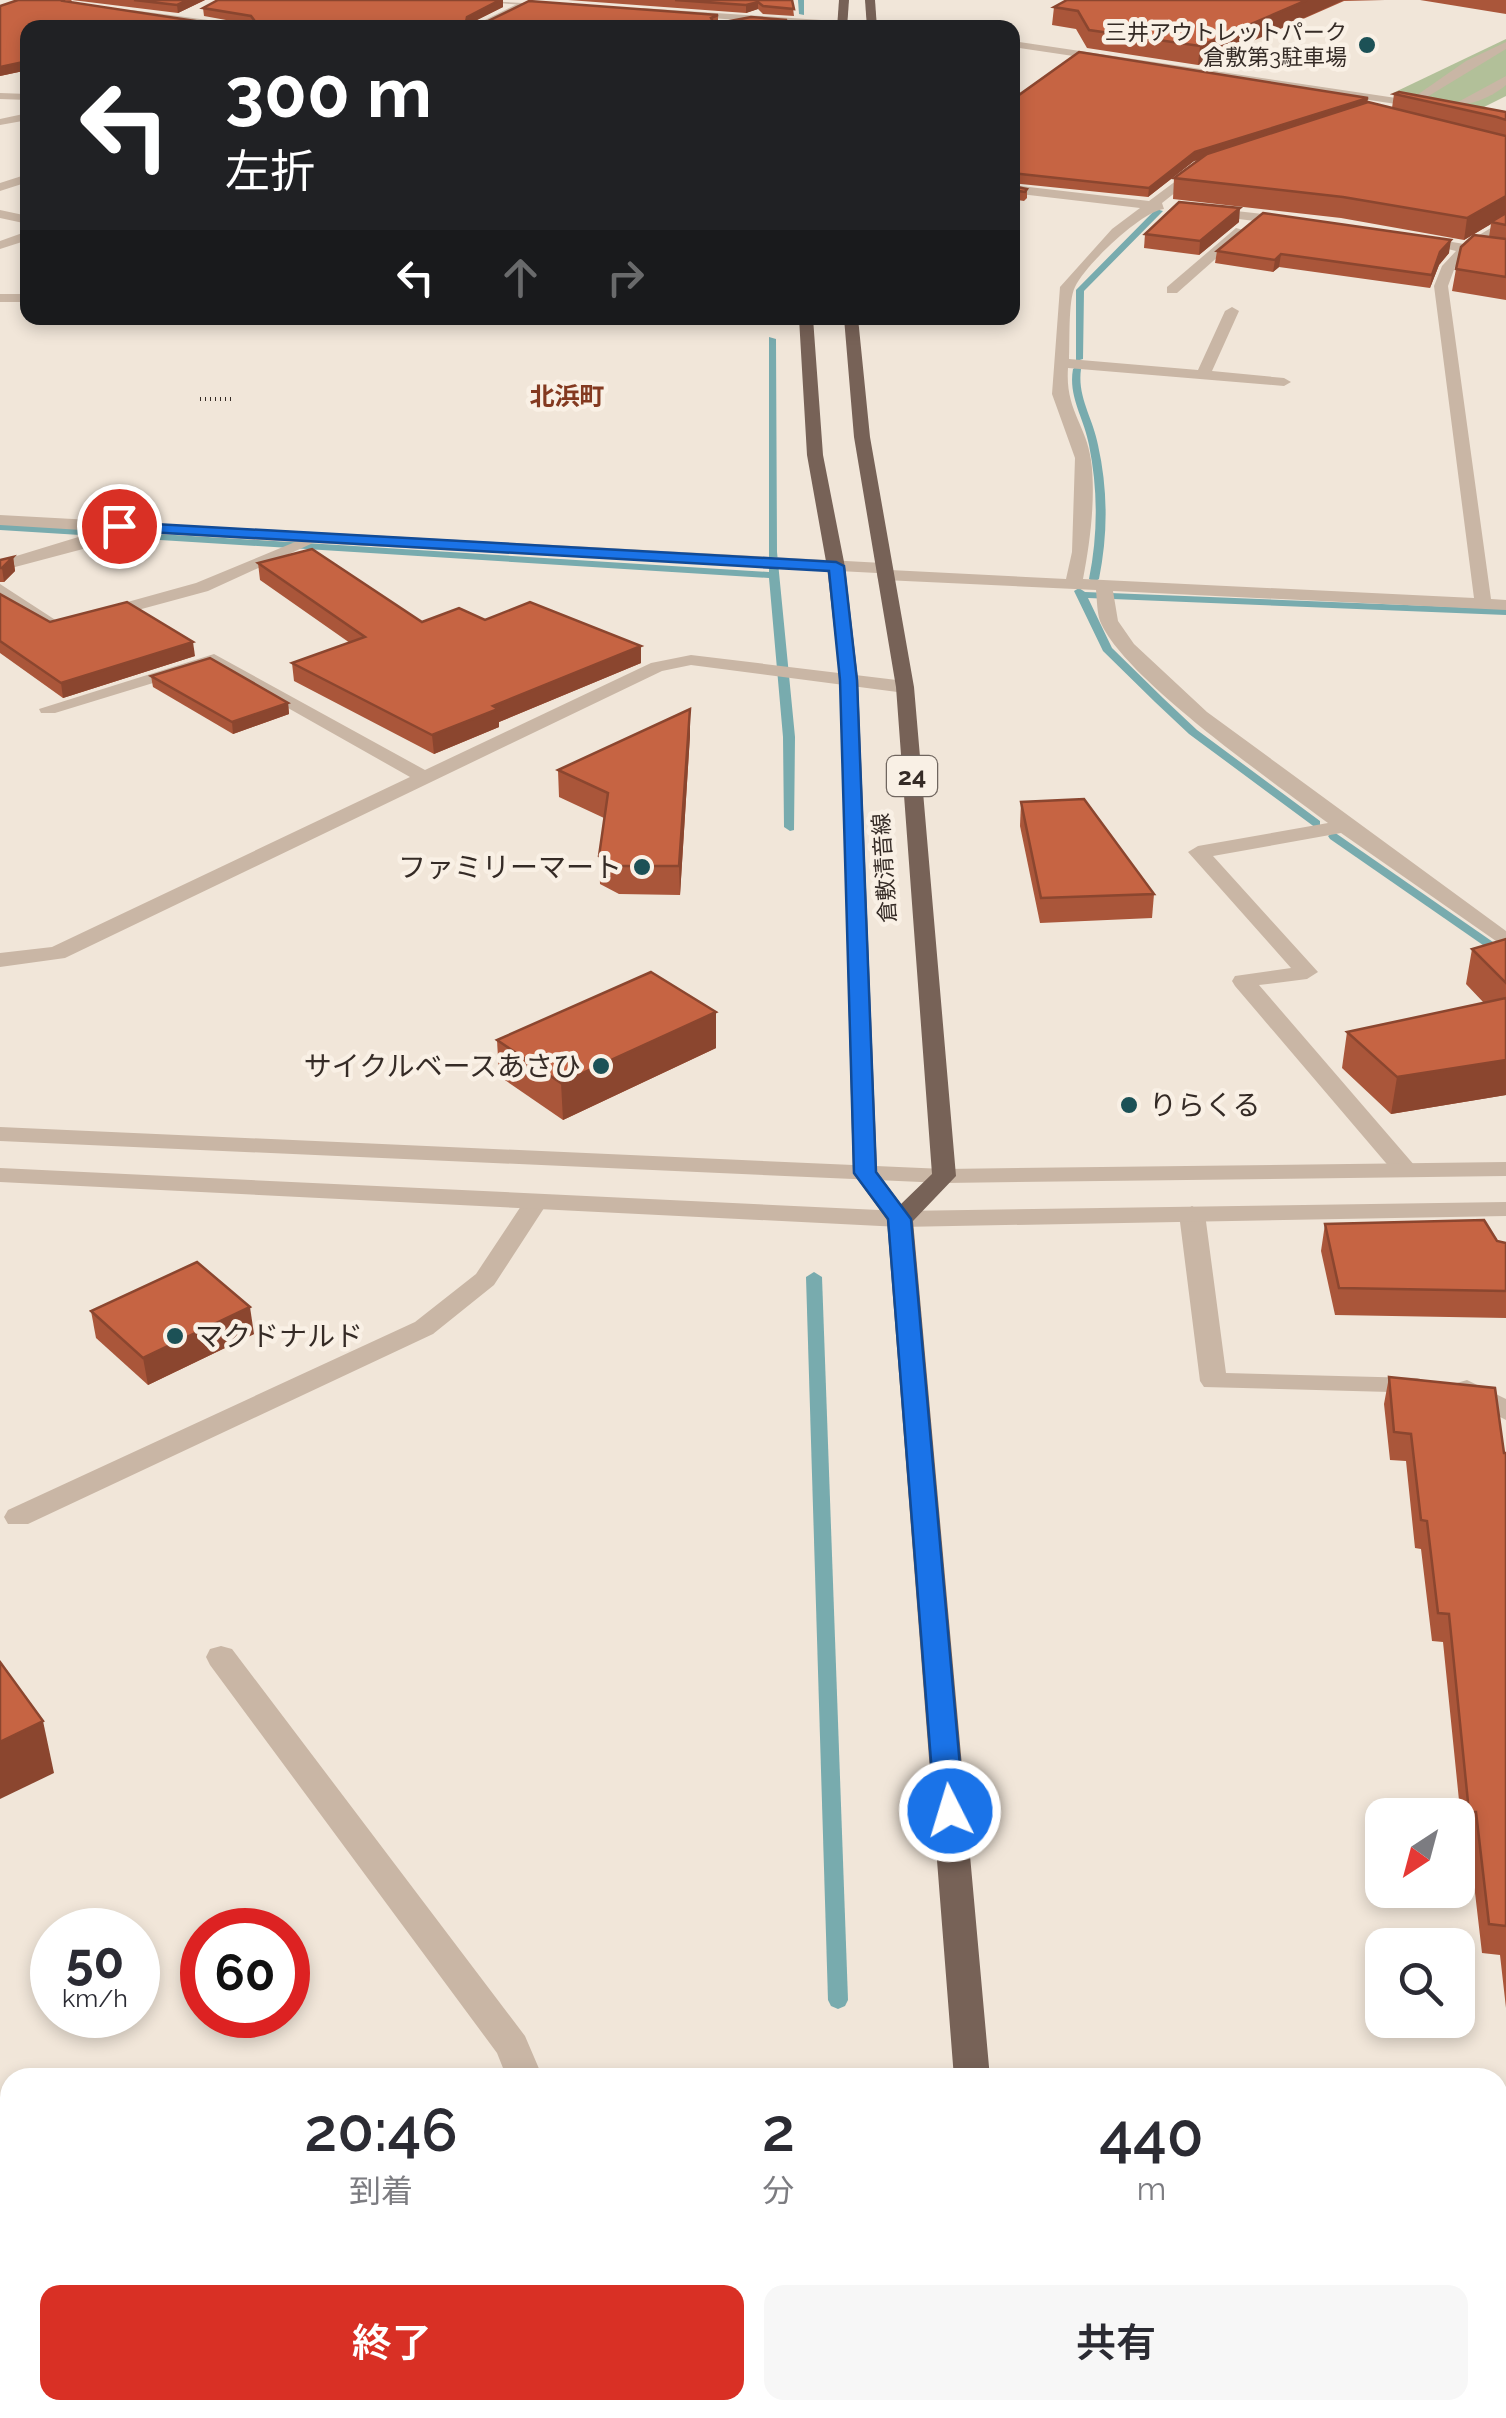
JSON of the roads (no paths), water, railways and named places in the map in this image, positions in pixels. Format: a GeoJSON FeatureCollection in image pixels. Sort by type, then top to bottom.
{"type":"FeatureCollection","features":[{"type":"Feature","properties":{"kind":"main road","name":"倉敷清音線"},"geometry":{"type":"LineString","coordinates":[[807,325],[816,455],[836,566],[848,680],[865,1173]]}},
{"type":"Feature","properties":{"kind":"main road","name":"倉敷清音線"},"geometry":{"type":"LineString","coordinates":[[852,325],[862,437],[905,687],[944,1176]]}},
{"type":"Feature","properties":{"kind":"main road"},"geometry":{"type":"LineString","coordinates":[[865,1173],[900,1219],[971,2068]]}},
{"type":"Feature","properties":{"kind":"main road"},"geometry":{"type":"LineString","coordinates":[[900,1219],[944,1176]]}},
{"type":"Feature","properties":{"kind":"street"},"geometry":{"type":"LineString","coordinates":[[470,0],[572,6]]}},
{"type":"Feature","properties":{"kind":"street"},"geometry":{"type":"LineString","coordinates":[[492,20],[534,2]]}},
{"type":"Feature","properties":{"kind":"street"},"geometry":{"type":"LineString","coordinates":[[180,20],[209,6]]}},
{"type":"Feature","properties":{"kind":"street"},"geometry":{"type":"LineString","coordinates":[[628,9],[795,20]]}},
{"type":"Feature","properties":{"kind":"street"},"geometry":{"type":"LineString","coordinates":[[128,12],[196,20]]}},
{"type":"Feature","properties":{"kind":"street"},"geometry":{"type":"LineString","coordinates":[[744,20],[757,16]]}},
{"type":"Feature","properties":{"kind":"street"},"geometry":{"type":"LineString","coordinates":[[1020,45],[1438,107]]}},
{"type":"Feature","properties":{"kind":"street"},"geometry":{"type":"LineString","coordinates":[[1423,95],[1470,63],[1506,45]]}},
{"type":"Feature","properties":{"kind":"street"},"geometry":{"type":"LineString","coordinates":[[1464,108],[1506,79]]}},
{"type":"Feature","properties":{"kind":"street"},"geometry":{"type":"LineString","coordinates":[[1377,110],[1404,102]]}},
{"type":"Feature","properties":{"kind":"street"},"geometry":{"type":"LineString","coordinates":[[1073,586],[1080,552],[1083,458],[1059,394],[1067,287],[1117,232],[1198,168],[1215,162]]}},
{"type":"Feature","properties":{"kind":"street"},"geometry":{"type":"LineString","coordinates":[[1020,190],[1176,208]]}},
{"type":"Feature","properties":{"kind":"street"},"geometry":{"type":"LineString","coordinates":[[1194,210],[1307,223]]}},
{"type":"Feature","properties":{"kind":"street"},"geometry":{"type":"LineString","coordinates":[[1172,290],[1257,218]]}},
{"type":"Feature","properties":{"kind":"street"},"geometry":{"type":"LineString","coordinates":[[1483,604],[1441,286],[1442,276],[1466,248],[1506,223]]}},
{"type":"Feature","properties":{"kind":"street"},"geometry":{"type":"LineString","coordinates":[[1394,236],[1506,255]]}},
{"type":"Feature","properties":{"kind":"street"},"geometry":{"type":"LineString","coordinates":[[1203,375],[1232,310]]}},
{"type":"Feature","properties":{"kind":"street"},"geometry":{"type":"LineString","coordinates":[[1062,363],[1284,382]]}},
{"type":"Feature","properties":{"kind":"street"},"geometry":{"type":"LineString","coordinates":[[0,520],[305,542],[836,566],[1073,586],[1105,594],[1506,604]]}},
{"type":"Feature","properties":{"kind":"street"},"geometry":{"type":"LineString","coordinates":[[0,566],[113,531]]}},
{"type":"Feature","properties":{"kind":"street"},"geometry":{"type":"LineString","coordinates":[[0,589],[55,628],[202,587],[305,542]]}},
{"type":"Feature","properties":{"kind":"street"},"geometry":{"type":"LineString","coordinates":[[1105,594],[1109,621],[1127,648],[1200,716],[1506,941]]}},
{"type":"Feature","properties":{"kind":"street"},"geometry":{"type":"LineString","coordinates":[[48,709],[214,659],[427,779]]}},
{"type":"Feature","properties":{"kind":"street"},"geometry":{"type":"LineString","coordinates":[[0,960],[57,952],[657,667],[691,660],[905,687]]}},
{"type":"Feature","properties":{"kind":"street"},"geometry":{"type":"LineString","coordinates":[[1345,826],[1198,852],[1308,972],[1243,981],[1406,1171]]}},
{"type":"Feature","properties":{"kind":"street"},"geometry":{"type":"LineString","coordinates":[[0,1134],[944,1176],[1506,1169]]}},
{"type":"Feature","properties":{"kind":"street"},"geometry":{"type":"LineString","coordinates":[[0,1175],[900,1219],[1506,1209]]}},
{"type":"Feature","properties":{"kind":"street"},"geometry":{"type":"LineString","coordinates":[[18,1517],[424,1328],[485,1279],[536,1202]]}},
{"type":"Feature","properties":{"kind":"street"},"geometry":{"type":"LineString","coordinates":[[1192,1214],[1214,1381],[1470,1389],[1506,1411]]}},
{"type":"Feature","properties":{"kind":"street"},"geometry":{"type":"LineString","coordinates":[[220,1657],[512,2046],[520,2068]]}},
{"type":"Feature","properties":{"kind":"waterway"},"geometry":{"type":"LineString","coordinates":[[801,0],[802,14]]}},
{"type":"Feature","properties":{"kind":"waterway"},"geometry":{"type":"LineString","coordinates":[[1079,359],[1080,290],[1159,211]]}},
{"type":"Feature","properties":{"kind":"waterway"},"geometry":{"type":"LineString","coordinates":[[772,339],[774,575]]}},
{"type":"Feature","properties":{"kind":"waterway"},"geometry":{"type":"LineString","coordinates":[[1077,369],[1076,394],[1090,429],[1100,485],[1100,542],[1094,579]]}},
{"type":"Feature","properties":{"kind":"waterway"},"geometry":{"type":"LineString","coordinates":[[0,527],[774,575]]}},
{"type":"Feature","properties":{"kind":"waterway"},"geometry":{"type":"LineString","coordinates":[[774,575],[789,737],[790,827]]}},
{"type":"Feature","properties":{"kind":"waterway"},"geometry":{"type":"LineString","coordinates":[[1079,591],[1107,649],[1193,732],[1316,824]]}},
{"type":"Feature","properties":{"kind":"waterway"},"geometry":{"type":"LineString","coordinates":[[1081,595],[1506,612]]}},
{"type":"Feature","properties":{"kind":"waterway"},"geometry":{"type":"LineString","coordinates":[[1334,836],[1506,957]]}},
{"type":"Feature","properties":{"kind":"waterway"},"geometry":{"type":"LineString","coordinates":[[814,1277],[838,2000]]}},
{"type":"Feature","properties":{"kind":"railway"},"geometry":{"type":"LineString","coordinates":[[200,399],[231,399]]}},
{"type":"Feature","properties":{"kind":"place","name":"三井アウトレットパーク 倉敷第3駐車場"},"geometry":{"type":"Point","coordinates":[1367,45]}},
{"type":"Feature","properties":{"kind":"place","name":"ファミリーマート"},"geometry":{"type":"Point","coordinates":[642,867]}},
{"type":"Feature","properties":{"kind":"place","name":"サイクルベースあさひ"},"geometry":{"type":"Point","coordinates":[601,1066]}},
{"type":"Feature","properties":{"kind":"place","name":"りらくる"},"geometry":{"type":"Point","coordinates":[1129,1105]}},
{"type":"Feature","properties":{"kind":"place","name":"マクドナルド"},"geometry":{"type":"Point","coordinates":[175,1336]}},
{"type":"Feature","properties":{"kind":"district","name":"北浜町"},"geometry":{"type":"Point","coordinates":[567,396]}}]}
